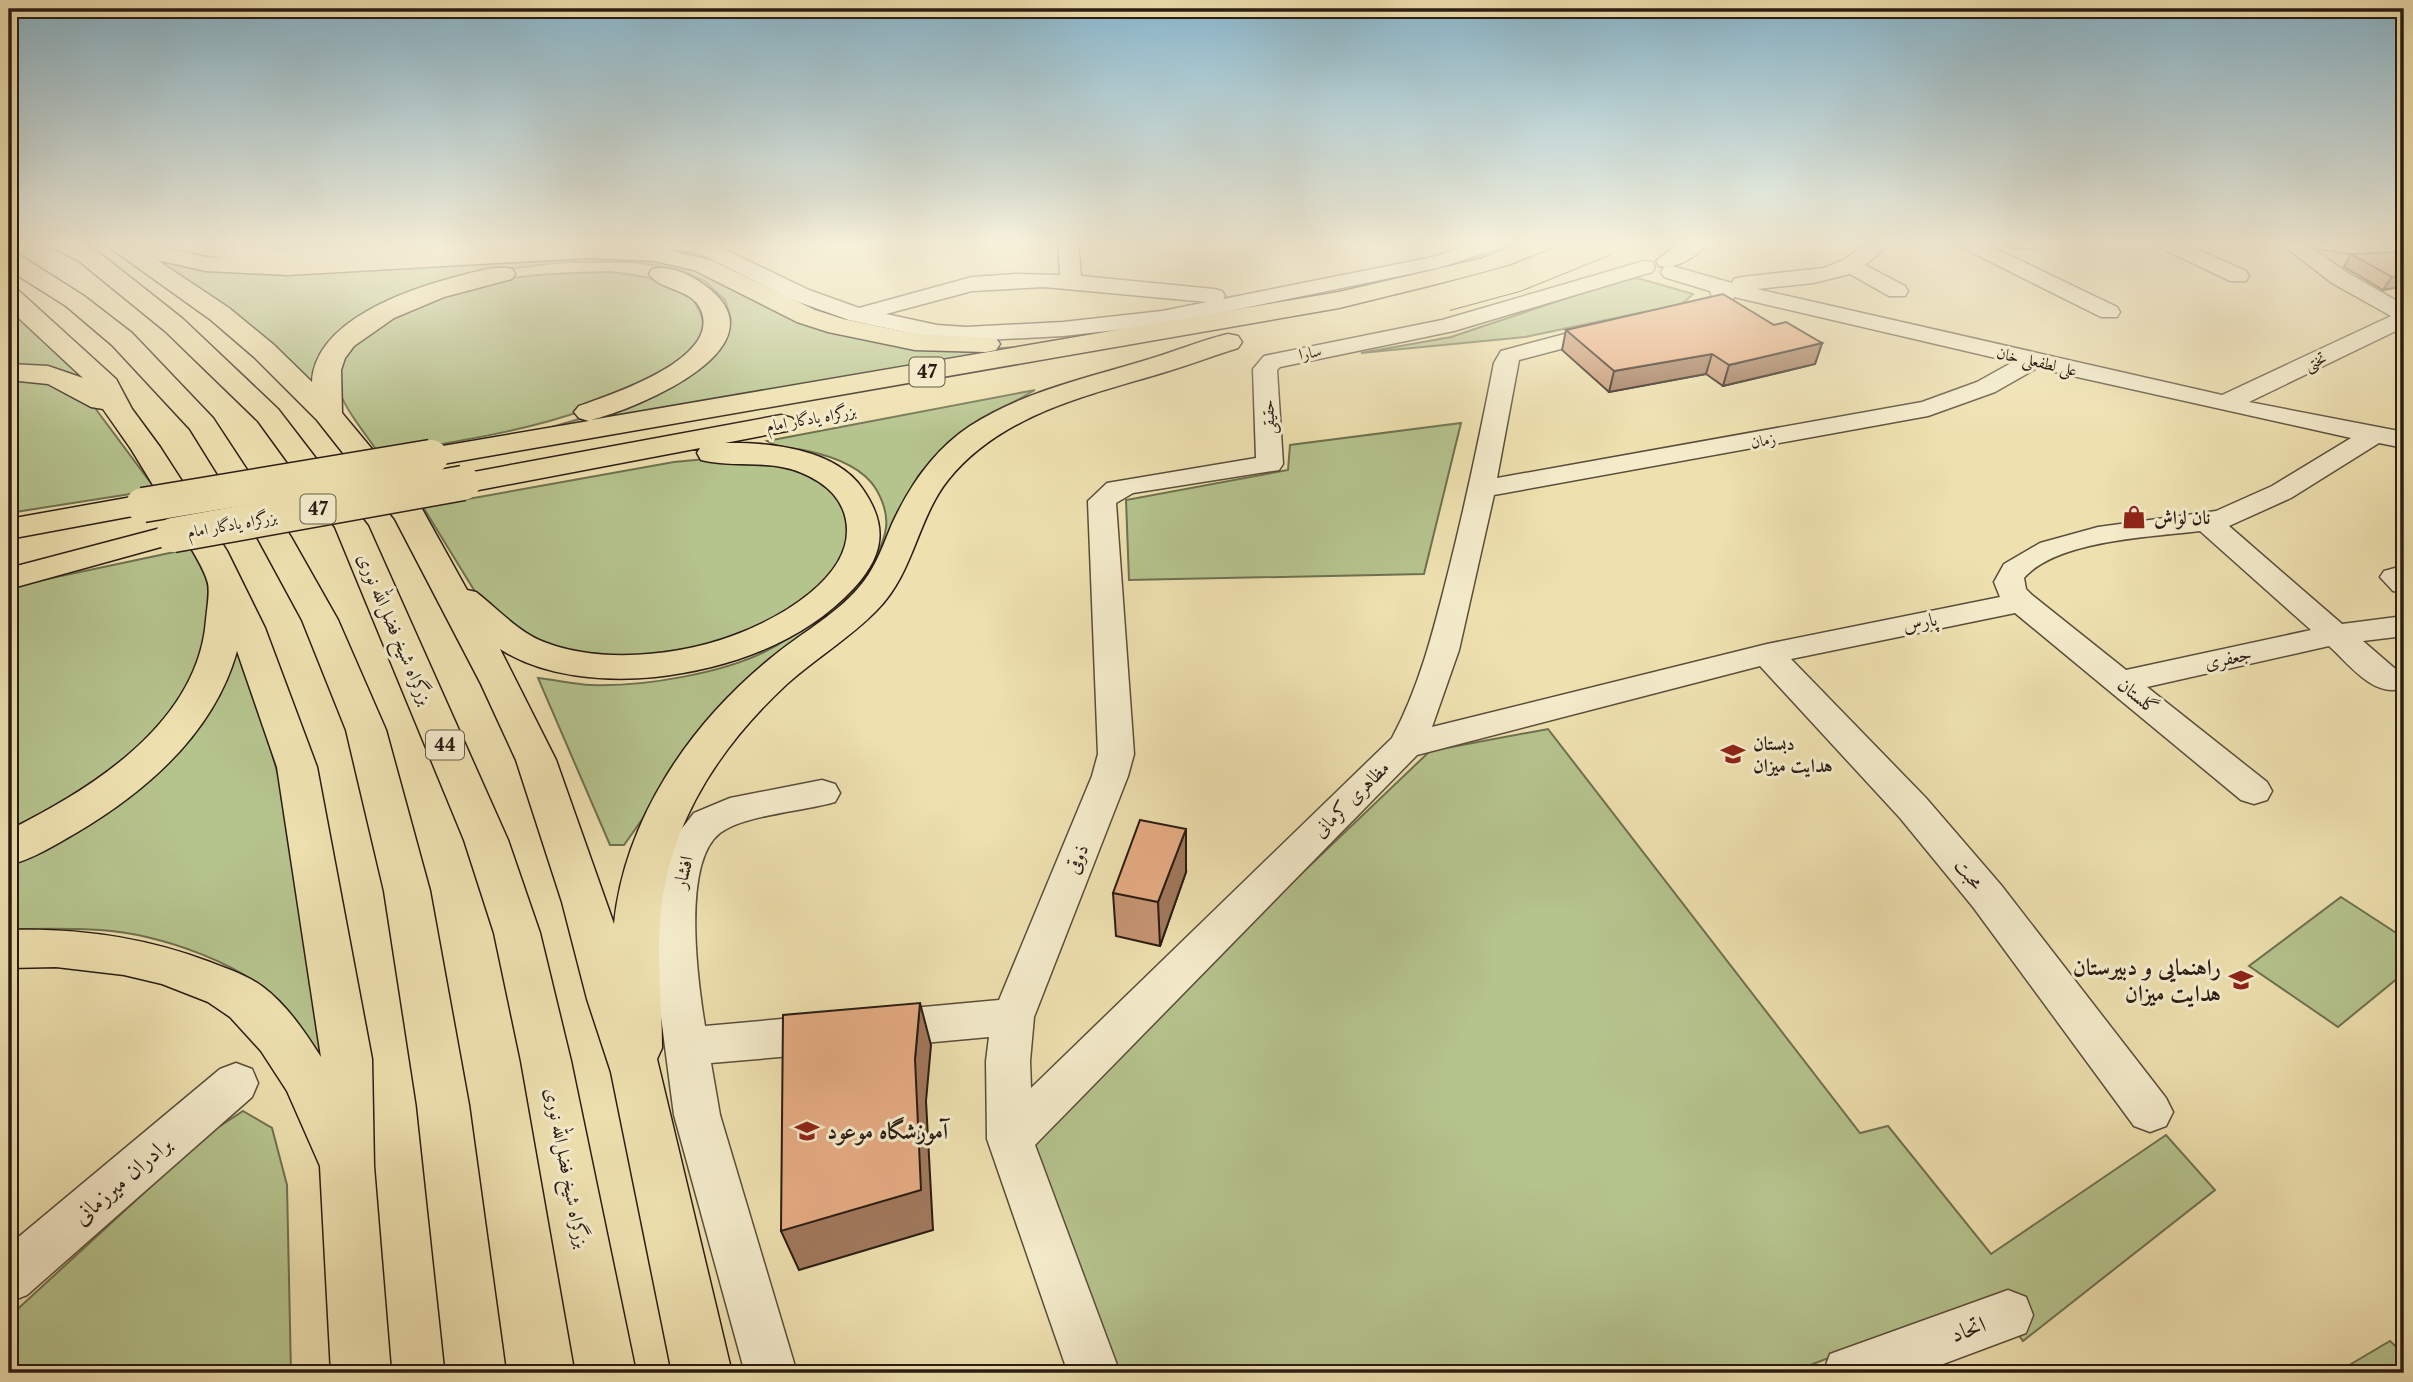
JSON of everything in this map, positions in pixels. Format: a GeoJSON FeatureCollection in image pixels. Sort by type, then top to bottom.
{"type":"FeatureCollection","features":[{"type":"Feature","properties":{"kind":"highway"},"geometry":{"type":"LineString","coordinates":[[21,306],[106,385],[118,411],[145,447],[210,551],[247,628],[297,767],[347,1059],[347,1166],[361,1373]]}},
{"type":"Feature","properties":{"kind":"highway"},"geometry":{"type":"LineString","coordinates":[[82,306],[122,339],[202,424],[274,537],[320,620],[366,730],[407,891],[443,1105],[476,1373]]}},
{"type":"Feature","properties":{"kind":"highway","name":"بزرگراه شیخ فضل‌الله نوری"},"geometry":{"type":"LineString","coordinates":[[151,306],[174,325],[268,415],[351,526],[486,840],[517,933],[546,1061],[606,1373]]}},
{"type":"Feature","properties":{"kind":"highway"},"geometry":{"type":"LineString","coordinates":[[208,306],[264,351],[327,414],[410,516],[500,684],[536,760],[585,902],[611,999],[636,1072],[702,1373]]}},
{"type":"Feature","properties":{"kind":"highway"},"geometry":{"type":"LineString","coordinates":[[327,414],[326,370],[331,356],[342,342],[400,306]]}},
{"type":"Feature","properties":{"kind":"highway"},"geometry":{"type":"LineString","coordinates":[[431,457],[605,407],[660,384],[699,356],[712,339],[717,323],[715,306]]}},
{"type":"Feature","properties":{"kind":"highway"},"geometry":{"type":"LineString","coordinates":[[788,306],[816,320],[873,335],[943,344],[1216,333]]}},
{"type":"Feature","properties":{"kind":"highway","name":"بزرگراه یادگار امام"},"geometry":{"type":"LineString","coordinates":[[9,562],[546,468],[1216,333],[1315,306]]}},
{"type":"Feature","properties":{"kind":"highway","name":"بزرگراه یادگار امام"},"geometry":{"type":"LineString","coordinates":[[9,529],[431,457],[1216,333],[1360,317],[1405,306]]}},
{"type":"Feature","properties":{"kind":"highway"},"geometry":{"type":"LineString","coordinates":[[636,1072],[637,922],[642,884],[670,805],[697,761],[732,716],[775,674],[859,608],[880,586],[896,559],[919,499],[935,475],[974,438],[1001,420],[1048,397],[1216,333]]}},
{"type":"Feature","properties":{"kind":"highway"},"geometry":{"type":"LineString","coordinates":[[9,372],[45,373],[65,379],[118,411]]}},
{"type":"Feature","properties":{"kind":"highway"},"geometry":{"type":"LineString","coordinates":[[449,589],[503,634],[529,650],[592,667],[629,668],[674,663],[743,644],[800,617],[825,598],[847,576],[860,554],[865,534],[863,516],[854,498],[841,484],[824,471],[777,456],[720,453],[546,468]]}},
{"type":"Feature","properties":{"kind":"highway"},"geometry":{"type":"LineString","coordinates":[[9,579],[173,535]]}},
{"type":"Feature","properties":{"kind":"highway"},"geometry":{"type":"LineString","coordinates":[[9,849],[110,792],[156,753],[191,712],[209,677],[222,640],[226,586]]}},
{"type":"Feature","properties":{"kind":"highway"},"geometry":{"type":"LineString","coordinates":[[9,949],[57,948],[124,956],[167,966],[225,988],[247,1002],[279,1036],[306,1077],[347,1166]]}},
{"type":"Feature","properties":{"kind":"street"},"geometry":{"type":"LineString","coordinates":[[833,306],[857,315],[937,332],[966,334],[1062,329],[1162,318],[1219,306]]}},
{"type":"Feature","properties":{"kind":"street"},"geometry":{"type":"LineString","coordinates":[[857,315],[889,306]]}},
{"type":"Feature","properties":{"kind":"street","name":"سارا"},"geometry":{"type":"LineString","coordinates":[[1265,369],[1272,360],[1446,327],[1517,306]]}},
{"type":"Feature","properties":{"kind":"street"},"geometry":{"type":"LineString","coordinates":[[1663,317],[1707,306]]}},
{"type":"Feature","properties":{"kind":"street","name":"علی لطفعلی خان"},"geometry":{"type":"LineString","coordinates":[[1800,306],[2226,403],[2404,440]]}},
{"type":"Feature","properties":{"kind":"street"},"geometry":{"type":"LineString","coordinates":[[2098,306],[2109,312]]}},
{"type":"Feature","properties":{"kind":"street"},"geometry":{"type":"LineString","coordinates":[[2388,306],[2404,316]]}},
{"type":"Feature","properties":{"kind":"street","name":"تختی"},"geometry":{"type":"LineString","coordinates":[[2226,403],[2404,316]]}},
{"type":"Feature","properties":{"kind":"street","name":"مظاهری کرمانی"},"geometry":{"type":"LineString","coordinates":[[1010,1139],[1405,746],[1419,722],[1438,676],[1483,489],[1509,356],[1535,347],[1625,326]]}},
{"type":"Feature","properties":{"kind":"street","name":"زمان"},"geometry":{"type":"LineString","coordinates":[[1483,489],[1927,408],[1986,387],[2033,360]]}},
{"type":"Feature","properties":{"kind":"street","name":"حقیقی"},"geometry":{"type":"LineString","coordinates":[[1265,369],[1270,464]]}},
{"type":"Feature","properties":{"kind":"street"},"geometry":{"type":"LineString","coordinates":[[2021,602],[2011,591],[2010,577],[2013,571],[2055,548],[2143,528],[2207,522],[2234,515],[2296,484],[2374,435]]}},
{"type":"Feature","properties":{"kind":"street","name":"ذوقی"},"geometry":{"type":"LineString","coordinates":[[1094,1373],[1010,1139],[1008,1061],[1013,1017],[1110,776],[1116,754],[1102,500],[1117,489],[1132,485],[1270,464]]}},
{"type":"Feature","properties":{"kind":"street"},"geometry":{"type":"LineString","coordinates":[[2207,522],[2388,681]]}},
{"type":"Feature","properties":{"kind":"street","name":"پارس"},"geometry":{"type":"LineString","coordinates":[[1405,746],[1767,654],[2021,602]]}},
{"type":"Feature","properties":{"kind":"street","name":"گلستان"},"geometry":{"type":"LineString","coordinates":[[2021,602],[2254,791]]}},
{"type":"Feature","properties":{"kind":"street","name":"جعفری"},"geometry":{"type":"LineString","coordinates":[[2121,682],[2335,635],[2404,626]]}},
{"type":"Feature","properties":{"kind":"street","name":"محبت"},"geometry":{"type":"LineString","coordinates":[[1767,654],[1913,808],[1987,896],[2150,1112]]}},
{"type":"Feature","properties":{"kind":"street","name":"افشار"},"geometry":{"type":"LineString","coordinates":[[771,1373],[697,1115],[686,1047],[675,944],[677,889],[691,841],[707,823],[730,812],[822,793]]}},
{"type":"Feature","properties":{"kind":"street"},"geometry":{"type":"LineString","coordinates":[[686,1047],[1013,1017]]}},
{"type":"Feature","properties":{"kind":"street","name":"برادران میرزمانی"},"geometry":{"type":"LineString","coordinates":[[9,1277],[236,1083]]}},
{"type":"Feature","properties":{"kind":"street","name":"اتحاد"},"geometry":{"type":"LineString","coordinates":[[1849,1373],[2008,1315]]}},
{"type":"Feature","properties":{"kind":"green space"},"geometry":{"type":"Polygon","coordinates":[[[11,306],[99,389],[36,366],[9,367],[11,306]]]}},
{"type":"Feature","properties":{"kind":"green space"},"geometry":{"type":"Polygon","coordinates":[[[207,306],[410,306],[335,337],[322,351],[317,363],[316,377],[320,395],[207,306]]]}},
{"type":"Feature","properties":{"kind":"green space"},"geometry":{"type":"Polygon","coordinates":[[[697,306],[703,322],[697,343],[680,360],[603,403],[511,431],[380,455],[354,419],[339,390],[338,382],[344,360],[360,340],[383,323],[411,308],[697,306]]]}},
{"type":"Feature","properties":{"kind":"green space"},"geometry":{"type":"Polygon","coordinates":[[[727,306],[772,306],[783,312],[965,350],[1051,345],[514,438],[617,408],[705,362],[724,341],[731,319],[727,306]]]}},
{"type":"Feature","properties":{"kind":"green space"},"geometry":{"type":"Polygon","coordinates":[[[1542,306],[1670,306],[1525,337],[1361,353],[1451,337],[1542,306]]]}},
{"type":"Feature","properties":{"kind":"green space"},"geometry":{"type":"Polygon","coordinates":[[[9,377],[41,380],[92,404],[156,490],[9,513],[9,377]]]}},
{"type":"Feature","properties":{"kind":"green space"},"geometry":{"type":"Polygon","coordinates":[[[1035,390],[972,426],[935,456],[918,476],[897,515],[878,573],[658,797],[624,845],[610,845],[538,678],[591,685],[659,681],[732,665],[777,645],[827,612],[860,582],[882,544],[886,518],[876,489],[853,468],[823,455],[767,441],[1035,390]]]}},
{"type":"Feature","properties":{"kind":"green space"},"geometry":{"type":"Polygon","coordinates":[[[1461,423],[1424,574],[1129,580],[1126,500],[1288,470],[1290,445],[1461,423]]]}},
{"type":"Feature","properties":{"kind":"green space"},"geometry":{"type":"Polygon","coordinates":[[[716,458],[792,467],[825,483],[852,518],[848,555],[804,603],[728,640],[684,652],[596,658],[549,649],[482,603],[423,507],[674,462],[716,458]]]}},
{"type":"Feature","properties":{"kind":"green space"},"geometry":{"type":"Polygon","coordinates":[[[198,547],[212,603],[206,658],[163,732],[36,826],[9,839],[9,587],[198,547]]]}},
{"type":"Feature","properties":{"kind":"green space"},"geometry":{"type":"Polygon","coordinates":[[[236,631],[284,795],[324,1076],[288,1011],[272,994],[228,966],[175,945],[123,932],[9,929],[9,860],[100,809],[236,631]]]}},
{"type":"Feature","properties":{"kind":"green space"},"geometry":{"type":"Polygon","coordinates":[[[1548,729],[1860,1133],[1888,1126],[1991,1254],[2166,1135],[2215,1190],[2023,1341],[1991,1297],[1789,1373],[1109,1373],[1024,1138],[1430,751],[1548,729]]]}},
{"type":"Feature","properties":{"kind":"green space"},"geometry":{"type":"Polygon","coordinates":[[[2341,897],[2404,938],[2404,973],[2338,1027],[2249,966],[2341,897]]]}},
{"type":"Feature","properties":{"kind":"green space"},"geometry":{"type":"Polygon","coordinates":[[[243,1111],[272,1128],[287,1185],[291,1373],[9,1373],[9,1317],[208,1134],[243,1111]]]}},
{"type":"Feature","properties":{"kind":"green space"},"geometry":{"type":"Polygon","coordinates":[[[2390,1341],[2404,1354],[2404,1373],[2336,1373],[2390,1341]]]}},
{"type":"Feature","properties":{"kind":"building"},"geometry":{"type":"Polygon","coordinates":[[[1669,306],[1744,306],[1774,325],[1786,322],[1822,343],[1729,365],[1712,354],[1614,371],[1566,330],[1669,306]]]}},
{"type":"Feature","properties":{"kind":"building"},"geometry":{"type":"Polygon","coordinates":[[[1140,820],[1186,829],[1158,902],[1113,893],[1140,820]]]}},
{"type":"Feature","properties":{"kind":"building"},"geometry":{"type":"Polygon","coordinates":[[[920,1003],[915,1059],[921,1190],[781,1231],[783,1015],[920,1003]]]}},
{"type":"Feature","properties":{"kind":"place","name":"نان لواش"},"geometry":{"type":"Point","coordinates":[2134,517]}},
{"type":"Feature","properties":{"kind":"place","name":"دبستان هدایت میزان"},"geometry":{"type":"Point","coordinates":[1733,754]}},
{"type":"Feature","properties":{"kind":"place","name":"راهنمایی و دبیرستان هدایت میزان"},"geometry":{"type":"Point","coordinates":[2241,980]}},
{"type":"Feature","properties":{"kind":"place","name":"آموزشگاه موعود"},"geometry":{"type":"Point","coordinates":[807,1131]}}]}
